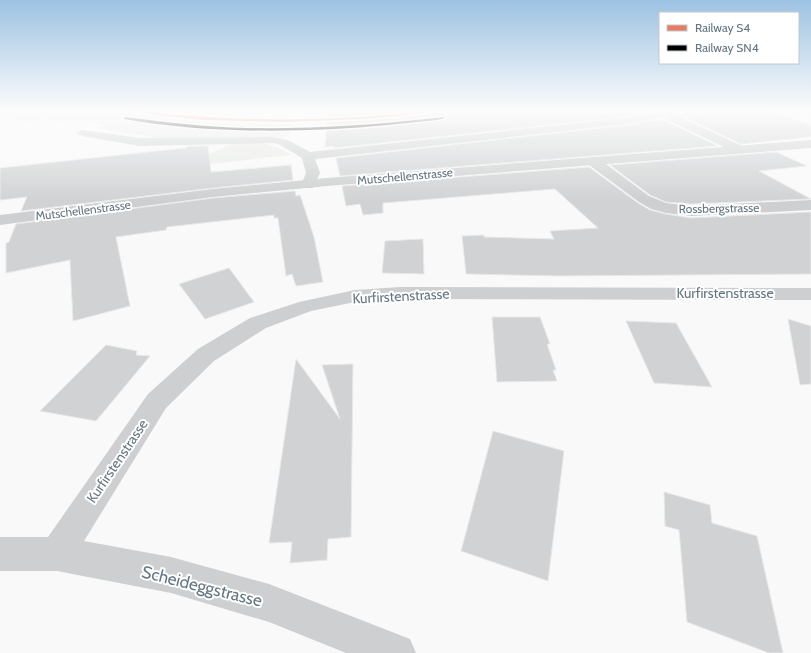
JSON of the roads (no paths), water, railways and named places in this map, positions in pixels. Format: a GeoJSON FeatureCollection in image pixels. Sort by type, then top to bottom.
{"type":"FeatureCollection","features":[{"type":"Feature","properties":{"kind":"street"},"geometry":{"type":"LineString","coordinates":[[130,140],[140,142],[242,140]]}},
{"type":"Feature","properties":{"kind":"street"},"geometry":{"type":"LineString","coordinates":[[276,140],[284,142],[308,156],[450,140]]}},
{"type":"Feature","properties":{"kind":"street"},"geometry":{"type":"LineString","coordinates":[[719,140],[738,150]]}},
{"type":"Feature","properties":{"kind":"street","name":"Mutschellenstrasse"},"geometry":{"type":"LineString","coordinates":[[0,220],[213,193],[811,144]]}},
{"type":"Feature","properties":{"kind":"street"},"geometry":{"type":"LineString","coordinates":[[308,156],[313,173],[308,185]]}},
{"type":"Feature","properties":{"kind":"street","name":"Rossbergstrasse"},"geometry":{"type":"LineString","coordinates":[[594,162],[650,202],[666,208],[691,211],[811,205]]}},
{"type":"Feature","properties":{"kind":"street","name":"Kurfirstenstrasse"},"geometry":{"type":"LineString","coordinates":[[57,554],[157,401],[181,376],[206,355],[258,323],[306,306],[355,296],[400,293],[811,294]]}},
{"type":"Feature","properties":{"kind":"street","name":"Scheideggstrasse"},"geometry":{"type":"LineString","coordinates":[[0,554],[57,554],[172,575],[269,603],[396,653]]}}]}
